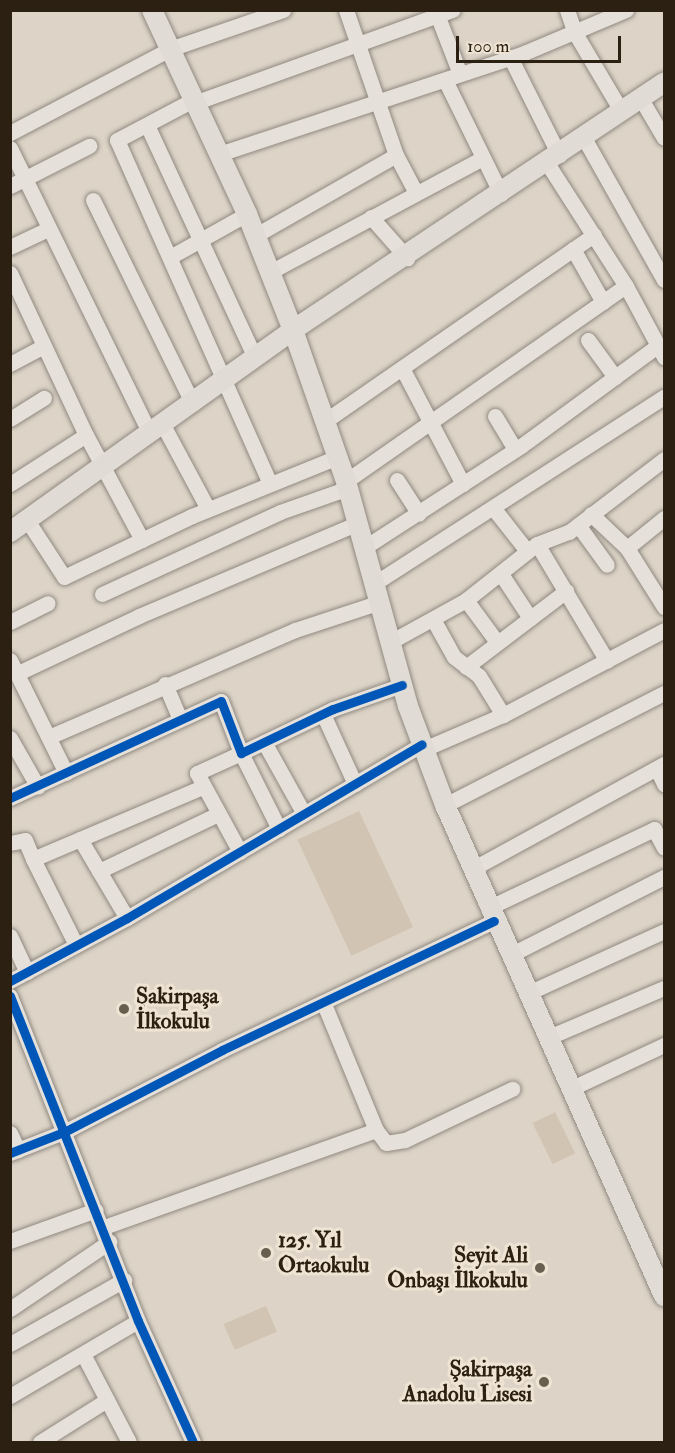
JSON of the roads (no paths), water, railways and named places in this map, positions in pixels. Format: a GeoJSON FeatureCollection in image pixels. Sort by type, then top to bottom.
{"type":"FeatureCollection","features":[{"type":"Feature","properties":{"kind":"main road"},"geometry":{"type":"LineString","coordinates":[[152,10],[247,214],[293,330],[347,485],[402,685],[445,805],[491,915],[549,1037],[664,1296]]}},
{"type":"Feature","properties":{"kind":"main road"},"geometry":{"type":"LineString","coordinates":[[10,532],[227,381],[293,330],[407,258],[664,83]]}},
{"type":"Feature","properties":{"kind":"street"},"geometry":{"type":"LineString","coordinates":[[10,134],[170,49],[282,10]]}},
{"type":"Feature","properties":{"kind":"street"},"geometry":{"type":"LineString","coordinates":[[346,10],[380,100],[396,155],[415,191]]}},
{"type":"Feature","properties":{"kind":"street"},"geometry":{"type":"LineString","coordinates":[[270,484],[227,381],[117,140],[194,102],[453,10]]}},
{"type":"Feature","properties":{"kind":"street"},"geometry":{"type":"LineString","coordinates":[[567,10],[575,33],[622,112]]}},
{"type":"Feature","properties":{"kind":"street"},"geometry":{"type":"LineString","coordinates":[[219,154],[445,80],[575,33],[626,10]]}},
{"type":"Feature","properties":{"kind":"street"},"geometry":{"type":"LineString","coordinates":[[438,17],[460,74]]}},
{"type":"Feature","properties":{"kind":"street"},"geometry":{"type":"LineString","coordinates":[[365,547],[419,514],[515,449],[615,377],[661,352],[553,159],[510,57]]}},
{"type":"Feature","properties":{"kind":"street"},"geometry":{"type":"LineString","coordinates":[[445,80],[480,159],[501,194]]}},
{"type":"Feature","properties":{"kind":"street"},"geometry":{"type":"LineString","coordinates":[[641,99],[664,138]]}},
{"type":"Feature","properties":{"kind":"street"},"geometry":{"type":"LineString","coordinates":[[147,125],[202,239],[255,358]]}},
{"type":"Feature","properties":{"kind":"street"},"geometry":{"type":"LineString","coordinates":[[584,138],[664,280]]}},
{"type":"Feature","properties":{"kind":"street"},"geometry":{"type":"LineString","coordinates":[[17,182],[89,146]]}},
{"type":"Feature","properties":{"kind":"street"},"geometry":{"type":"LineString","coordinates":[[10,148],[17,182],[48,229],[157,430],[208,509]]}},
{"type":"Feature","properties":{"kind":"street"},"geometry":{"type":"LineString","coordinates":[[256,235],[396,155]]}},
{"type":"Feature","properties":{"kind":"street"},"geometry":{"type":"LineString","coordinates":[[270,272],[415,191],[480,159]]}},
{"type":"Feature","properties":{"kind":"street"},"geometry":{"type":"LineString","coordinates":[[93,200],[193,404]]}},
{"type":"Feature","properties":{"kind":"street"},"geometry":{"type":"LineString","coordinates":[[170,257],[247,214]]}},
{"type":"Feature","properties":{"kind":"street"},"geometry":{"type":"LineString","coordinates":[[371,217],[407,258]]}},
{"type":"Feature","properties":{"kind":"street"},"geometry":{"type":"LineString","coordinates":[[10,247],[48,229]]}},
{"type":"Feature","properties":{"kind":"street"},"geometry":{"type":"LineString","coordinates":[[325,421],[594,235]]}},
{"type":"Feature","properties":{"kind":"street"},"geometry":{"type":"LineString","coordinates":[[573,249],[603,302]]}},
{"type":"Feature","properties":{"kind":"street"},"geometry":{"type":"LineString","coordinates":[[10,273],[86,435],[142,540]]}},
{"type":"Feature","properties":{"kind":"street"},"geometry":{"type":"LineString","coordinates":[[102,594],[280,512],[347,485],[430,423],[626,286]]}},
{"type":"Feature","properties":{"kind":"street"},"geometry":{"type":"LineString","coordinates":[[588,340],[615,377]]}},
{"type":"Feature","properties":{"kind":"street"},"geometry":{"type":"LineString","coordinates":[[10,364],[44,346]]}},
{"type":"Feature","properties":{"kind":"street"},"geometry":{"type":"LineString","coordinates":[[402,368],[463,484]]}},
{"type":"Feature","properties":{"kind":"street"},"geometry":{"type":"LineString","coordinates":[[49,737],[377,592],[494,509],[664,397]]}},
{"type":"Feature","properties":{"kind":"street"},"geometry":{"type":"LineString","coordinates":[[10,420],[44,398]]}},
{"type":"Feature","properties":{"kind":"street"},"geometry":{"type":"LineString","coordinates":[[495,416],[515,449]]}},
{"type":"Feature","properties":{"kind":"street"},"geometry":{"type":"LineString","coordinates":[[10,484],[86,435]]}},
{"type":"Feature","properties":{"kind":"street"},"geometry":{"type":"LineString","coordinates":[[27,520],[64,577],[208,509],[337,457]]}},
{"type":"Feature","properties":{"kind":"street"},"geometry":{"type":"LineString","coordinates":[[390,642],[434,621],[466,600],[532,547],[578,525],[664,459]]}},
{"type":"Feature","properties":{"kind":"street"},"geometry":{"type":"LineString","coordinates":[[397,480],[419,514]]}},
{"type":"Feature","properties":{"kind":"street"},"geometry":{"type":"LineString","coordinates":[[494,509],[532,547],[566,591],[607,661]]}},
{"type":"Feature","properties":{"kind":"street"},"geometry":{"type":"LineString","coordinates":[[591,514],[627,548],[664,607]]}},
{"type":"Feature","properties":{"kind":"street"},"geometry":{"type":"LineString","coordinates":[[627,548],[664,518]]}},
{"type":"Feature","properties":{"kind":"street"},"geometry":{"type":"LineString","coordinates":[[66,773],[14,667],[358,523]]}},
{"type":"Feature","properties":{"kind":"street"},"geometry":{"type":"LineString","coordinates":[[578,525],[607,565]]}},
{"type":"Feature","properties":{"kind":"street"},"geometry":{"type":"LineString","coordinates":[[501,574],[530,618]]}},
{"type":"Feature","properties":{"kind":"street"},"geometry":{"type":"LineString","coordinates":[[466,667],[566,591]]}},
{"type":"Feature","properties":{"kind":"street"},"geometry":{"type":"LineString","coordinates":[[466,600],[496,642]]}},
{"type":"Feature","properties":{"kind":"street"},"geometry":{"type":"LineString","coordinates":[[10,622],[48,603]]}},
{"type":"Feature","properties":{"kind":"street"},"geometry":{"type":"LineString","coordinates":[[434,621],[454,657],[479,676],[502,715]]}},
{"type":"Feature","properties":{"kind":"street"},"geometry":{"type":"LineString","coordinates":[[10,981],[127,918],[355,784],[423,747],[502,715],[664,630]]}},
{"type":"Feature","properties":{"kind":"street"},"geometry":{"type":"LineString","coordinates":[[165,684],[180,718]]}},
{"type":"Feature","properties":{"kind":"street"},"geometry":{"type":"LineString","coordinates":[[240,852],[197,773],[323,714],[402,685]]}},
{"type":"Feature","properties":{"kind":"street"},"geometry":{"type":"LineString","coordinates":[[445,805],[664,693]]}},
{"type":"Feature","properties":{"kind":"street"},"geometry":{"type":"LineString","coordinates":[[10,798],[38,787],[180,718],[220,702],[241,753],[279,829]]}},
{"type":"Feature","properties":{"kind":"street"},"geometry":{"type":"LineString","coordinates":[[323,714],[355,784]]}},
{"type":"Feature","properties":{"kind":"street"},"geometry":{"type":"LineString","coordinates":[[264,742],[304,814]]}},
{"type":"Feature","properties":{"kind":"street"},"geometry":{"type":"LineString","coordinates":[[13,746],[38,787]]}},
{"type":"Feature","properties":{"kind":"street"},"geometry":{"type":"LineString","coordinates":[[472,869],[661,767],[664,784]]}},
{"type":"Feature","properties":{"kind":"street"},"geometry":{"type":"LineString","coordinates":[[33,859],[203,787]]}},
{"type":"Feature","properties":{"kind":"street"},"geometry":{"type":"LineString","coordinates":[[99,871],[218,814]]}},
{"type":"Feature","properties":{"kind":"street"},"geometry":{"type":"LineString","coordinates":[[10,1133],[14,1151],[66,1131],[222,1050],[324,1004],[654,829],[664,848]]}},
{"type":"Feature","properties":{"kind":"street"},"geometry":{"type":"LineString","coordinates":[[80,839],[127,918]]}},
{"type":"Feature","properties":{"kind":"street"},"geometry":{"type":"LineString","coordinates":[[10,843],[25,840],[76,945]]}},
{"type":"Feature","properties":{"kind":"street"},"geometry":{"type":"LineString","coordinates":[[510,955],[664,877]]}},
{"type":"Feature","properties":{"kind":"street"},"geometry":{"type":"LineString","coordinates":[[528,993],[664,931]]}},
{"type":"Feature","properties":{"kind":"street"},"geometry":{"type":"LineString","coordinates":[[10,936],[27,972]]}},
{"type":"Feature","properties":{"kind":"street"},"geometry":{"type":"LineString","coordinates":[[549,1037],[664,988]]}},
{"type":"Feature","properties":{"kind":"street"},"geometry":{"type":"LineString","coordinates":[[12,1004],[66,1131],[138,1321],[193,1443]]}},
{"type":"Feature","properties":{"kind":"street"},"geometry":{"type":"LineString","coordinates":[[324,1004],[376,1130],[386,1143],[405,1140],[512,1089]]}},
{"type":"Feature","properties":{"kind":"street"},"geometry":{"type":"LineString","coordinates":[[572,1088],[664,1045]]}},
{"type":"Feature","properties":{"kind":"street"},"geometry":{"type":"LineString","coordinates":[[104,1227],[376,1130]]}},
{"type":"Feature","properties":{"kind":"street"},"geometry":{"type":"LineString","coordinates":[[10,1240],[96,1210]]}},
{"type":"Feature","properties":{"kind":"street"},"geometry":{"type":"LineString","coordinates":[[10,1309],[109,1242]]}},
{"type":"Feature","properties":{"kind":"street"},"geometry":{"type":"LineString","coordinates":[[10,1344],[124,1280]]}},
{"type":"Feature","properties":{"kind":"street"},"geometry":{"type":"LineString","coordinates":[[10,1396],[138,1321]]}},
{"type":"Feature","properties":{"kind":"street"},"geometry":{"type":"LineString","coordinates":[[83,1354],[129,1443]]}},
{"type":"Feature","properties":{"kind":"street"},"geometry":{"type":"LineString","coordinates":[[40,1443],[57,1438],[106,1400]]}},
{"type":"Feature","properties":{"kind":"place","name":"Şakirpaşa İlkokulu"},"geometry":{"type":"Point","coordinates":[124,1009]}},
{"type":"Feature","properties":{"kind":"place","name":"125. Yıl Ortaokulu"},"geometry":{"type":"Point","coordinates":[266,1253]}},
{"type":"Feature","properties":{"kind":"place","name":"Seyit Ali Onbaşı İlkokulu"},"geometry":{"type":"Point","coordinates":[540,1268]}},
{"type":"Feature","properties":{"kind":"place","name":"Şakirpaşa Anadolu Lisesi"},"geometry":{"type":"Point","coordinates":[544,1382]}}]}
